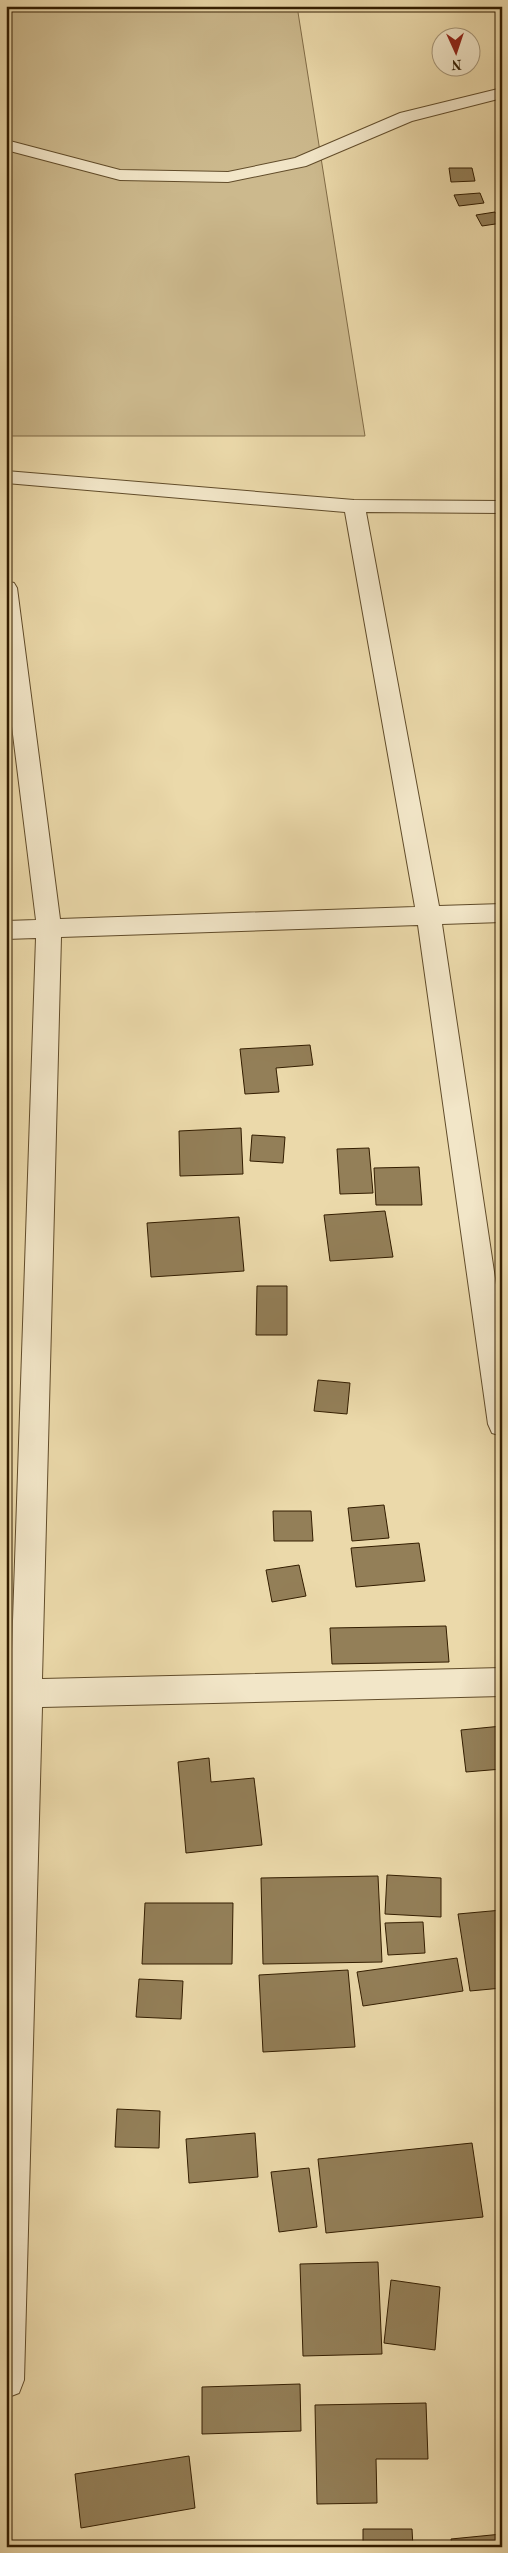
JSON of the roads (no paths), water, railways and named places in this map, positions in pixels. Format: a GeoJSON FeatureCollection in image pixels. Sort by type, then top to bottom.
{"type":"FeatureCollection","features":[{"type":"Feature","properties":{"kind":"street"},"geometry":{"type":"LineString","coordinates":[[6,145],[120,175],[228,178],[300,162],[406,117],[502,93]]}},
{"type":"Feature","properties":{"kind":"street"},"geometry":{"type":"LineString","coordinates":[[6,477],[354,506],[502,507]]}},
{"type":"Feature","properties":{"kind":"street"},"geometry":{"type":"LineString","coordinates":[[354,506],[430,916],[502,1424]]}},
{"type":"Feature","properties":{"kind":"street"},"geometry":{"type":"LineString","coordinates":[[6,588],[49,928],[16,1694],[6,2380]]}},
{"type":"Feature","properties":{"kind":"street"},"geometry":{"type":"LineString","coordinates":[[6,930],[502,913]]}},
{"type":"Feature","properties":{"kind":"street"},"geometry":{"type":"LineString","coordinates":[[16,1694],[502,1682]]}}]}
